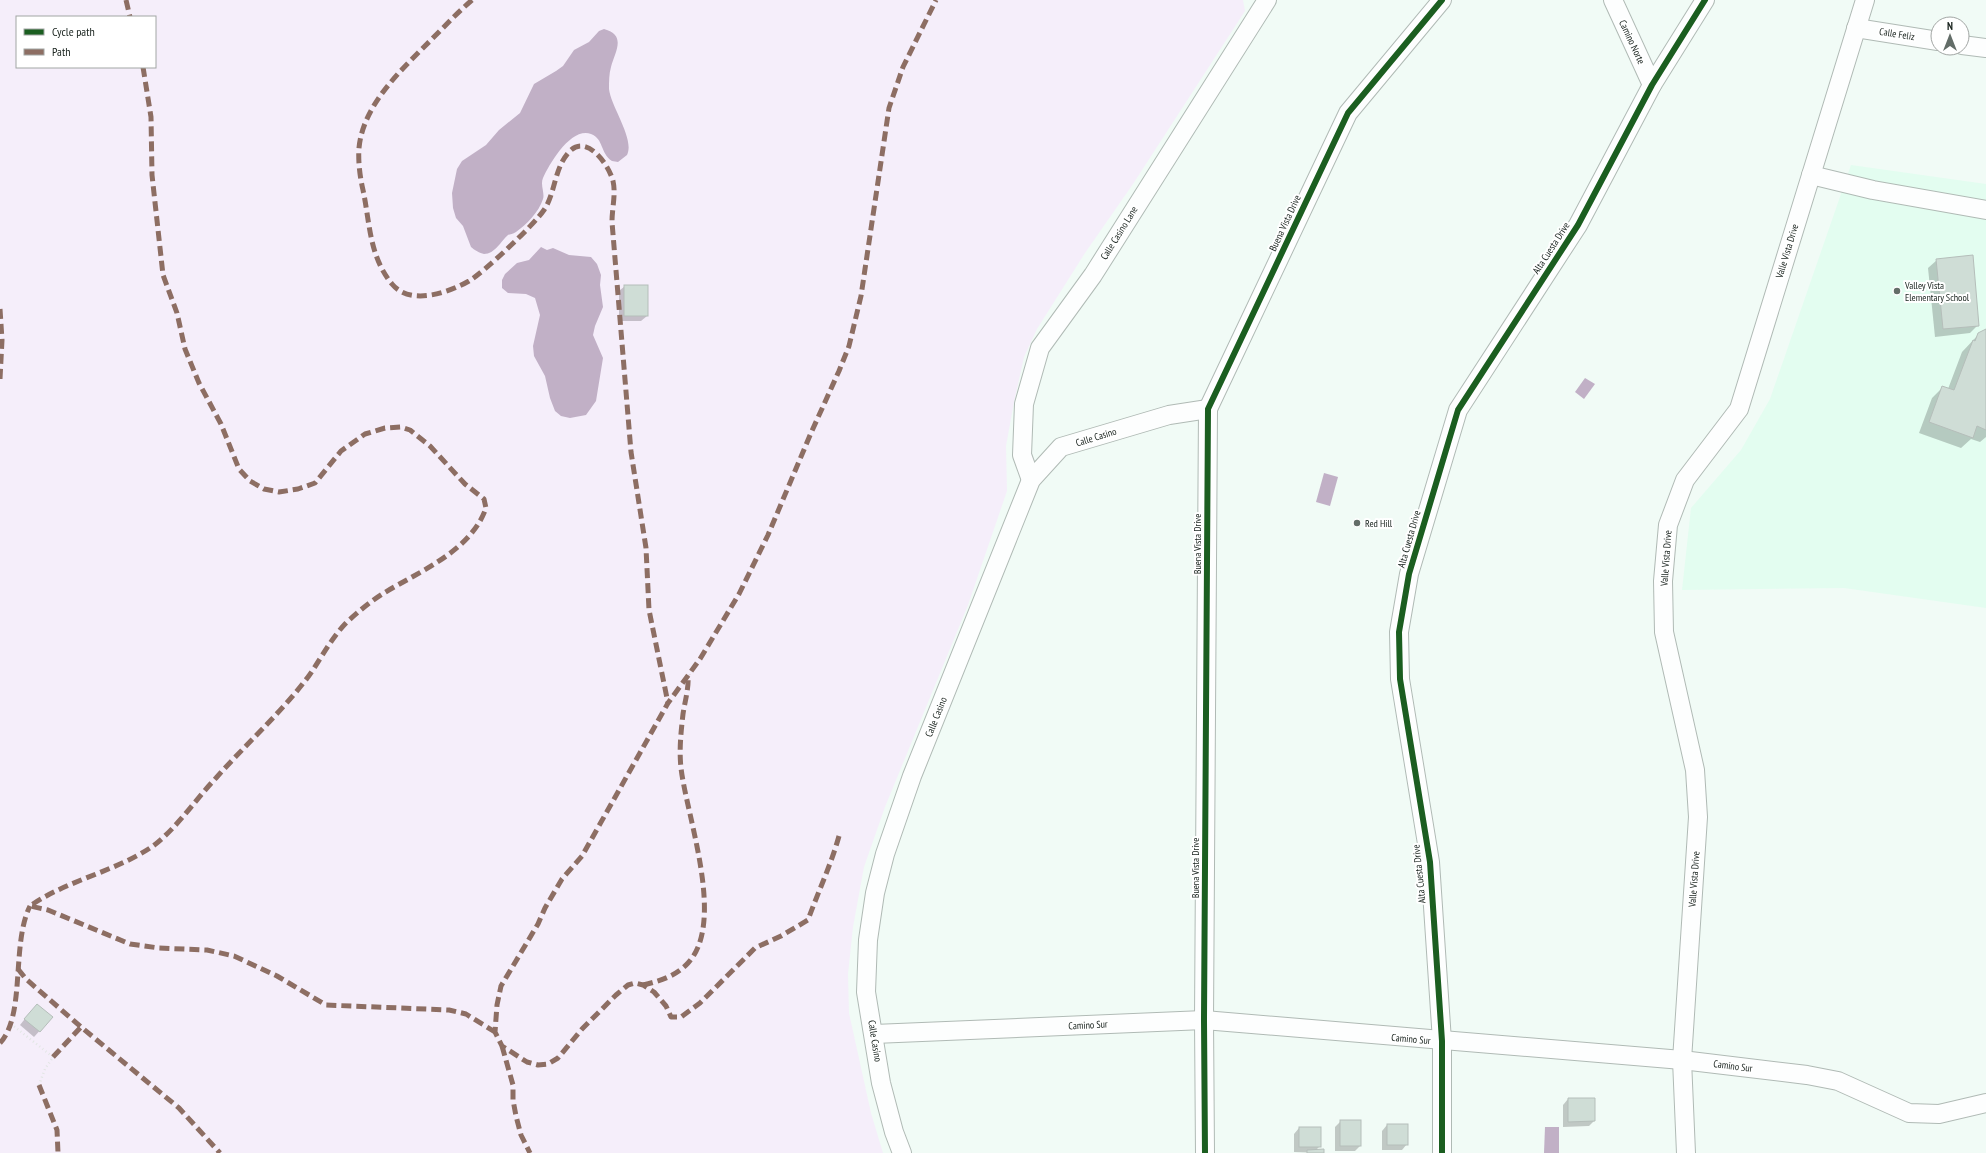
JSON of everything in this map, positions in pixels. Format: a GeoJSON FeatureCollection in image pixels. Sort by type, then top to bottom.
{"type":"FeatureCollection","features":[{"type":"Feature","properties":{"kind":"street","name":"Calle Casino Lane"},"geometry":{"type":"LineString","coordinates":[[1031,480],[1022,455],[1024,404],[1040,348],[1093,275],[1267,0]]}},
{"type":"Feature","properties":{"kind":"street","name":"Buena Vista Drive"},"geometry":{"type":"LineString","coordinates":[[1206,1153],[1204,1020],[1208,409],[1348,113],[1442,0]]}},
{"type":"Feature","properties":{"kind":"street","name":"Camino Norte"},"geometry":{"type":"LineString","coordinates":[[1613,0],[1652,85]]}},
{"type":"Feature","properties":{"kind":"street","name":"Alta Cuesta Drive"},"geometry":{"type":"LineString","coordinates":[[1442,1153],[1442,1041],[1430,862],[1400,679],[1399,632],[1409,574],[1458,410],[1578,225],[1652,85],[1705,0]]}},
{"type":"Feature","properties":{"kind":"street","name":"Valle Vista Drive"},"geometry":{"type":"LineString","coordinates":[[1686,1153],[1682,1060],[1698,817],[1695,770],[1664,632],[1663,581],[1668,525],[1685,480],[1739,409],[1865,0]]}},
{"type":"Feature","properties":{"kind":"street","name":"Calle Feliz"},"geometry":{"type":"LineString","coordinates":[[1856,28],[1930,40]]}},
{"type":"Feature","properties":{"kind":"street"},"geometry":{"type":"LineString","coordinates":[[1970,46],[1986,48]]}},
{"type":"Feature","properties":{"kind":"street"},"geometry":{"type":"LineString","coordinates":[[1811,175],[1873,190],[1986,210]]}},
{"type":"Feature","properties":{"kind":"street","name":"Calle Casino"},"geometry":{"type":"LineString","coordinates":[[902,1153],[894,1132],[881,1083],[866,992],[868,940],[874,893],[885,854],[912,776],[1031,480],[1061,447],[1169,415],[1208,409]]}},
{"type":"Feature","properties":{"kind":"street","name":"Camino Sur"},"geometry":{"type":"LineString","coordinates":[[874,1034],[1204,1020],[1682,1060],[1807,1075],[1838,1081],[1909,1113],[1939,1114],[1986,1103]]}},
{"type":"Feature","properties":{"kind":"path"},"geometry":{"type":"LineString","coordinates":[[10,1024],[53,1057],[45,1069],[39,1085]]}},
{"type":"Feature","properties":{"kind":"shaded area"},"geometry":{"type":"Polygon","coordinates":[[[0,0],[1243,0],[1245,11],[1133,184],[1085,253],[1037,329],[1024,357],[1006,446],[1007,491],[968,605],[885,807],[864,867],[853,927],[848,974],[849,1013],[871,1113],[883,1153],[0,1153],[0,0]]]}},
{"type":"Feature","properties":{"kind":"shaded area"},"geometry":{"type":"Polygon","coordinates":[[[604,29],[615,35],[618,45],[611,67],[609,89],[628,140],[629,148],[627,155],[618,162],[612,161],[605,154],[595,136],[583,133],[576,136],[562,148],[546,172],[542,181],[543,199],[532,218],[516,232],[508,235],[498,247],[491,252],[484,254],[475,250],[471,247],[463,226],[456,218],[453,208],[452,193],[457,169],[462,161],[486,145],[499,130],[520,113],[534,84],[563,66],[574,50],[589,42],[599,31],[604,29]]]}},
{"type":"Feature","properties":{"kind":"shaded area","name":"Valley Vista Elementary School"},"geometry":{"type":"Polygon","coordinates":[[[1851,165],[1986,184],[1986,608],[1844,588],[1682,590],[1691,508],[1741,450],[1770,399],[1851,165]]]}},
{"type":"Feature","properties":{"kind":"shaded area"},"geometry":{"type":"Polygon","coordinates":[[[541,247],[547,250],[553,248],[569,255],[591,257],[597,264],[601,275],[600,285],[603,307],[593,335],[603,358],[596,401],[586,415],[570,418],[561,416],[555,411],[550,398],[545,376],[534,356],[533,346],[540,315],[535,298],[526,294],[508,293],[502,288],[502,280],[505,274],[517,263],[529,260],[541,247]]]}},
{"type":"Feature","properties":{"kind":"shaded area"},"geometry":{"type":"Polygon","coordinates":[[[1585,378],[1595,384],[1584,399],[1575,392],[1585,378]]]}},
{"type":"Feature","properties":{"kind":"shaded area"},"geometry":{"type":"Polygon","coordinates":[[[1324,473],[1338,477],[1330,506],[1316,502],[1324,473]]]}},
{"type":"Feature","properties":{"kind":"shaded area"},"geometry":{"type":"Polygon","coordinates":[[[1545,1127],[1559,1127],[1559,1153],[1544,1153],[1545,1127]]]}},
{"type":"Feature","properties":{"kind":"building"},"geometry":{"type":"Polygon","coordinates":[[[1973,255],[1979,326],[1943,329],[1936,259],[1973,255]]]}},
{"type":"Feature","properties":{"kind":"building"},"geometry":{"type":"Polygon","coordinates":[[[624,285],[648,285],[648,316],[624,316],[624,285]]]}},
{"type":"Feature","properties":{"kind":"building"},"geometry":{"type":"Polygon","coordinates":[[[1986,329],[1986,430],[1977,426],[1973,438],[1929,422],[1942,386],[1954,390],[1973,340],[1975,341],[1978,333],[1986,329]]]}},
{"type":"Feature","properties":{"kind":"building"},"geometry":{"type":"Polygon","coordinates":[[[37,1004],[53,1017],[40,1032],[24,1019],[37,1004]]]}},
{"type":"Feature","properties":{"kind":"building"},"geometry":{"type":"Polygon","coordinates":[[[1568,1098],[1595,1098],[1595,1121],[1568,1122],[1568,1098]]]}},
{"type":"Feature","properties":{"kind":"building"},"geometry":{"type":"Polygon","coordinates":[[[1340,1120],[1361,1120],[1361,1146],[1340,1146],[1340,1120]]]}},
{"type":"Feature","properties":{"kind":"building"},"geometry":{"type":"Polygon","coordinates":[[[1387,1124],[1408,1124],[1408,1145],[1387,1145],[1387,1124]]]}},
{"type":"Feature","properties":{"kind":"building"},"geometry":{"type":"Polygon","coordinates":[[[1299,1127],[1321,1127],[1321,1147],[1299,1147],[1299,1127]]]}},
{"type":"Feature","properties":{"kind":"building"},"geometry":{"type":"Polygon","coordinates":[[[1324,1149],[1324,1153],[1307,1153],[1307,1150],[1324,1149]]]}},
{"type":"Feature","properties":{"kind":"marked path"},"geometry":{"type":"LineString","coordinates":[[126,0],[130,16]]}},
{"type":"Feature","properties":{"kind":"marked path"},"geometry":{"type":"LineString","coordinates":[[472,0],[407,64],[385,89],[368,117],[362,132],[359,148],[359,164],[369,227],[375,251],[384,273],[392,284],[400,291],[419,296],[451,290],[469,281],[486,268],[519,237],[544,210],[551,195],[561,164],[570,151],[577,147],[583,146],[590,149],[607,167],[611,174],[614,186],[612,222],[631,452],[646,548],[649,610],[668,703]]}},
{"type":"Feature","properties":{"kind":"marked path"},"geometry":{"type":"LineString","coordinates":[[839,836],[808,920],[781,936],[755,948],[700,1003],[681,1017],[671,1017],[666,1006],[654,992],[643,985],[635,983],[628,985],[616,995],[582,1029],[558,1058],[548,1064],[538,1065],[527,1062],[502,1046],[495,1032],[497,1005],[501,986],[538,924],[545,908],[562,879],[582,856],[668,703],[700,659],[739,594],[768,535],[839,371],[849,346],[861,296],[889,108],[903,67],[936,0]]}},
{"type":"Feature","properties":{"kind":"marked path"},"geometry":{"type":"LineString","coordinates":[[143,68],[151,117],[152,175],[163,275],[177,313],[185,349],[199,383],[221,424],[239,469],[250,481],[264,489],[279,492],[298,489],[315,483],[341,451],[365,434],[385,428],[401,427],[410,430],[430,446],[465,484],[484,499],[486,508],[479,523],[457,548],[428,568],[379,596],[347,622],[336,635],[297,691],[227,765],[162,839],[153,846],[123,863],[59,889],[30,906],[48,910],[130,944],[159,948],[207,950],[234,956],[277,976],[326,1005],[449,1010],[466,1014],[495,1032]]}},
{"type":"Feature","properties":{"kind":"marked path"},"geometry":{"type":"LineString","coordinates":[[0,309],[2,340],[0,379]]}},
{"type":"Feature","properties":{"kind":"marked path"},"geometry":{"type":"LineString","coordinates":[[643,985],[656,982],[667,977],[683,968],[688,963],[699,945],[704,922],[704,896],[701,869],[680,761],[681,734],[688,675]]}},
{"type":"Feature","properties":{"kind":"marked path"},"geometry":{"type":"LineString","coordinates":[[0,1043],[8,1031],[13,1015],[21,940],[24,922],[30,906]]}},
{"type":"Feature","properties":{"kind":"marked path"},"geometry":{"type":"LineString","coordinates":[[18,969],[26,979],[81,1027],[179,1108],[220,1153]]}},
{"type":"Feature","properties":{"kind":"marked path"},"geometry":{"type":"LineString","coordinates":[[53,1057],[81,1027]]}},
{"type":"Feature","properties":{"kind":"marked path"},"geometry":{"type":"LineString","coordinates":[[502,1046],[513,1085],[513,1100],[516,1116],[521,1135],[530,1153]]}},
{"type":"Feature","properties":{"kind":"marked path"},"geometry":{"type":"LineString","coordinates":[[39,1085],[57,1130],[58,1153]]}},
{"type":"Feature","properties":{"kind":"cycle path"},"geometry":{"type":"LineString","coordinates":[[1205,1153],[1204,1020],[1208,409],[1348,113],[1442,0]]}},
{"type":"Feature","properties":{"kind":"cycle path"},"geometry":{"type":"LineString","coordinates":[[1442,1153],[1442,1041],[1430,862],[1400,679],[1399,632],[1409,574],[1458,410],[1578,225],[1652,85],[1705,0]]}},
{"type":"Feature","properties":{"kind":"place","name":"Valley Vista Elementary School"},"geometry":{"type":"Point","coordinates":[1897,291]}},
{"type":"Feature","properties":{"kind":"place","name":"Red Hill"},"geometry":{"type":"Point","coordinates":[1357,523]}}]}
